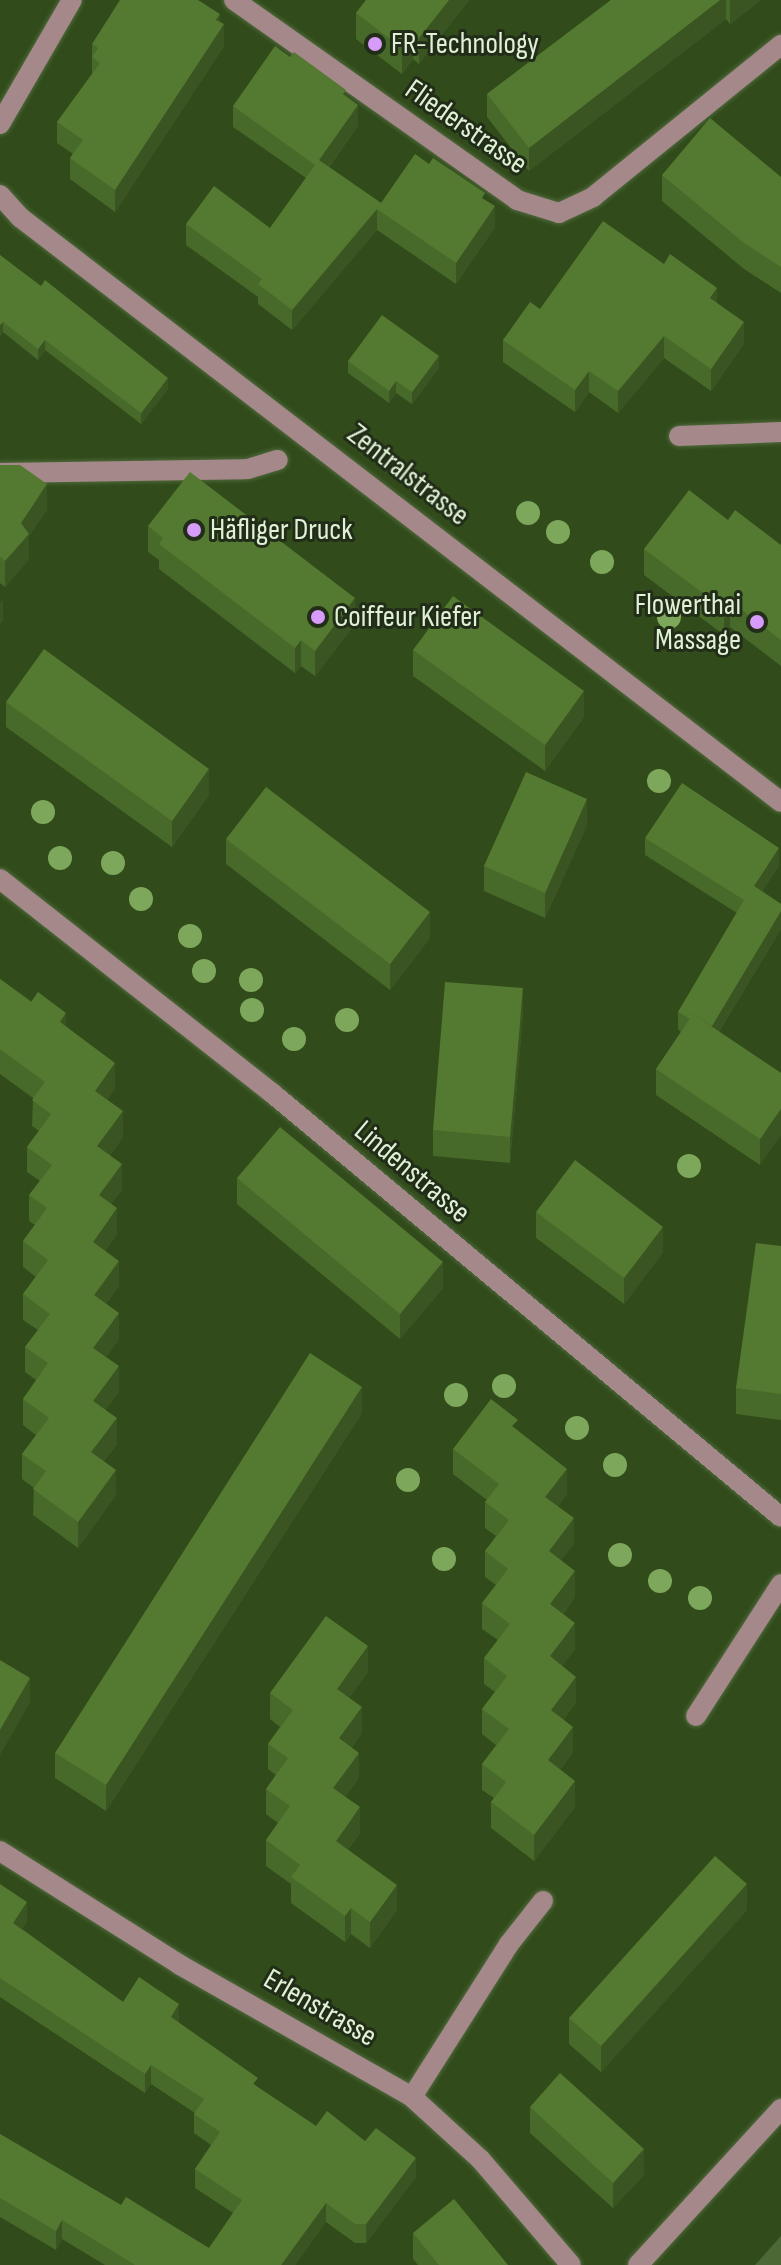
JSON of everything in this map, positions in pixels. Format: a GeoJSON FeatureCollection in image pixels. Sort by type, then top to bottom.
{"type":"FeatureCollection","features":[{"type":"Feature","properties":{"kind":"street"},"geometry":{"type":"LineString","coordinates":[[0,124],[72,0]]}},
{"type":"Feature","properties":{"kind":"street","name":"Fliederstrasse"},"geometry":{"type":"LineString","coordinates":[[234,0],[517,200],[559,213],[593,197],[781,45]]}},
{"type":"Feature","properties":{"kind":"street","name":"Zentralstrasse"},"geometry":{"type":"LineString","coordinates":[[0,195],[21,218],[781,802]]}},
{"type":"Feature","properties":{"kind":"street"},"geometry":{"type":"LineString","coordinates":[[679,436],[781,432]]}},
{"type":"Feature","properties":{"kind":"street"},"geometry":{"type":"LineString","coordinates":[[0,473],[248,469],[278,460]]}},
{"type":"Feature","properties":{"kind":"street","name":"Lindenstrasse"},"geometry":{"type":"LineString","coordinates":[[0,879],[272,1093],[781,1517]]}},
{"type":"Feature","properties":{"kind":"street"},"geometry":{"type":"LineString","coordinates":[[696,1716],[781,1584]]}},
{"type":"Feature","properties":{"kind":"street","name":"Erlenstrasse"},"geometry":{"type":"LineString","coordinates":[[0,1851],[180,1965],[412,2097],[481,2160],[571,2265]]}},
{"type":"Feature","properties":{"kind":"street"},"geometry":{"type":"LineString","coordinates":[[412,2097],[509,1944],[543,1901]]}},
{"type":"Feature","properties":{"kind":"street"},"geometry":{"type":"LineString","coordinates":[[638,2265],[781,2109]]}},
{"type":"Feature","properties":{"kind":"green space"},"geometry":{"type":"Polygon","coordinates":[[[781,2236],[781,2265],[755,2265],[781,2236]]]}},
{"type":"Feature","properties":{"kind":"building"},"geometry":{"type":"Polygon","coordinates":[[[120,0],[198,0],[220,14],[216,20],[224,24],[115,190],[70,158],[83,140],[57,122],[100,63],[92,57],[98,48],[92,44],[120,0]]]}},
{"type":"Feature","properties":{"kind":"building"},"geometry":{"type":"Polygon","coordinates":[[[366,0],[449,0],[419,38],[413,33],[402,48],[356,13],[366,0]]]}},
{"type":"Feature","properties":{"kind":"building"},"geometry":{"type":"Polygon","coordinates":[[[611,0],[720,0],[529,148],[487,94],[611,0]]]}},
{"type":"Feature","properties":{"kind":"building"},"geometry":{"type":"Polygon","coordinates":[[[275,46],[290,57],[294,52],[346,90],[343,94],[358,105],[319,160],[381,203],[415,154],[429,164],[433,158],[485,193],[482,198],[495,206],[456,263],[377,209],[292,310],[258,284],[262,279],[186,224],[214,186],[270,228],[315,165],[233,106],[275,46]]]}},
{"type":"Feature","properties":{"kind":"building"},"geometry":{"type":"Polygon","coordinates":[[[710,118],[781,177],[781,267],[744,243],[662,175],[710,118]]]}},
{"type":"Feature","properties":{"kind":"building"},"geometry":{"type":"Polygon","coordinates":[[[603,221],[664,264],[670,254],[717,288],[710,298],[744,322],[711,369],[664,336],[618,391],[589,371],[575,390],[503,340],[530,302],[540,309],[603,221]]]}},
{"type":"Feature","properties":{"kind":"building"},"geometry":{"type":"Polygon","coordinates":[[[0,255],[41,286],[45,280],[168,378],[141,413],[45,340],[38,349],[3,322],[0,325],[0,255]]]}},
{"type":"Feature","properties":{"kind":"building"},"geometry":{"type":"Polygon","coordinates":[[[382,315],[439,356],[412,392],[396,381],[389,391],[348,361],[382,315]]]}},
{"type":"Feature","properties":{"kind":"building"},"geometry":{"type":"Polygon","coordinates":[[[0,465],[20,465],[47,484],[21,523],[29,534],[5,561],[0,557],[0,465]]]}},
{"type":"Feature","properties":{"kind":"building"},"geometry":{"type":"Polygon","coordinates":[[[190,472],[355,598],[315,651],[301,640],[295,648],[159,544],[163,538],[148,526],[190,472]]]}},
{"type":"Feature","properties":{"kind":"building"},"geometry":{"type":"Polygon","coordinates":[[[689,490],[728,520],[735,510],[781,545],[781,640],[730,601],[724,609],[644,549],[689,490]]]}},
{"type":"Feature","properties":{"kind":"building"},"geometry":{"type":"Polygon","coordinates":[[[453,596],[584,691],[545,745],[413,650],[453,596]]]}},
{"type":"Feature","properties":{"kind":"building"},"geometry":{"type":"Polygon","coordinates":[[[44,649],[209,769],[172,821],[6,702],[44,649]]]}},
{"type":"Feature","properties":{"kind":"building"},"geometry":{"type":"Polygon","coordinates":[[[526,772],[587,799],[545,893],[484,866],[526,772]]]}},
{"type":"Feature","properties":{"kind":"building"},"geometry":{"type":"Polygon","coordinates":[[[682,783],[779,848],[754,886],[781,904],[781,911],[712,1026],[693,1014],[690,1019],[678,1012],[744,900],[645,838],[682,783]]]}},
{"type":"Feature","properties":{"kind":"building"},"geometry":{"type":"Polygon","coordinates":[[[266,787],[430,912],[390,964],[226,839],[266,787]]]}},
{"type":"Feature","properties":{"kind":"building"},"geometry":{"type":"Polygon","coordinates":[[[0,979],[31,1002],[38,992],[66,1013],[60,1022],[115,1063],[95,1091],[123,1111],[97,1146],[122,1164],[99,1195],[117,1208],[93,1242],[119,1261],[94,1295],[119,1313],[93,1348],[119,1366],[93,1401],[117,1418],[91,1452],[116,1470],[78,1522],[33,1489],[46,1471],[22,1454],[49,1418],[23,1399],[48,1363],[25,1347],[50,1314],[23,1294],[48,1260],[23,1241],[47,1208],[29,1195],[52,1165],[27,1147],[51,1114],[32,1100],[45,1082],[0,1049],[0,979]]]}},
{"type":"Feature","properties":{"kind":"building"},"geometry":{"type":"Polygon","coordinates":[[[445,982],[523,988],[510,1137],[433,1130],[445,982]]]}},
{"type":"Feature","properties":{"kind":"building"},"geometry":{"type":"Polygon","coordinates":[[[693,1014],[781,1073],[781,1109],[760,1139],[656,1069],[693,1014]]]}},
{"type":"Feature","properties":{"kind":"building"},"geometry":{"type":"Polygon","coordinates":[[[280,1127],[443,1262],[400,1314],[237,1178],[280,1127]]]}},
{"type":"Feature","properties":{"kind":"building"},"geometry":{"type":"Polygon","coordinates":[[[575,1160],[663,1227],[624,1278],[536,1212],[575,1160]]]}},
{"type":"Feature","properties":{"kind":"building"},"geometry":{"type":"Polygon","coordinates":[[[756,1243],[781,1246],[781,1394],[736,1388],[756,1243]]]}},
{"type":"Feature","properties":{"kind":"building"},"geometry":{"type":"Polygon","coordinates":[[[310,1353],[362,1387],[106,1785],[55,1753],[310,1353]]]}},
{"type":"Feature","properties":{"kind":"building"},"geometry":{"type":"Polygon","coordinates":[[[491,1399],[518,1420],[512,1426],[567,1469],[545,1497],[574,1518],[549,1551],[575,1571],[550,1604],[575,1623],[550,1656],[576,1677],[551,1710],[573,1727],[548,1760],[575,1781],[534,1835],[491,1802],[506,1782],[482,1764],[509,1729],[482,1709],[507,1676],[484,1658],[510,1624],[482,1603],[508,1569],[485,1551],[509,1520],[485,1502],[499,1484],[453,1449],[491,1399]]]}},
{"type":"Feature","properties":{"kind":"building"},"geometry":{"type":"Polygon","coordinates":[[[326,1616],[368,1646],[337,1689],[362,1707],[339,1738],[359,1753],[333,1788],[360,1807],[336,1841],[397,1885],[370,1922],[351,1908],[345,1916],[291,1877],[300,1865],[266,1840],[290,1806],[266,1789],[288,1758],[268,1744],[293,1710],[270,1693],[326,1616]]]}},
{"type":"Feature","properties":{"kind":"building"},"geometry":{"type":"Polygon","coordinates":[[[0,1660],[30,1678],[0,1730],[0,1660]]]}},
{"type":"Feature","properties":{"kind":"building"},"geometry":{"type":"Polygon","coordinates":[[[715,1856],[747,1884],[601,2046],[569,2018],[715,1856]]]}},
{"type":"Feature","properties":{"kind":"building"},"geometry":{"type":"Polygon","coordinates":[[[0,1884],[27,1902],[13,1923],[123,2002],[139,1977],[179,2004],[171,2017],[258,2078],[253,2084],[316,2126],[327,2111],[365,2141],[376,2128],[416,2158],[366,2224],[355,2224],[326,2203],[281,2265],[135,2265],[62,2220],[56,2231],[0,2198],[0,2134],[121,2205],[126,2197],[209,2248],[242,2200],[195,2169],[220,2132],[194,2114],[204,2099],[151,2065],[145,2074],[0,1978],[0,1884]]]}},
{"type":"Feature","properties":{"kind":"building"},"geometry":{"type":"Polygon","coordinates":[[[560,2073],[644,2149],[613,2183],[530,2107],[560,2073]]]}},
{"type":"Feature","properties":{"kind":"building"},"geometry":{"type":"Polygon","coordinates":[[[454,2199],[508,2265],[439,2265],[413,2233],[454,2199]]]}},
{"type":"Feature","properties":{"kind":"place","name":"FR-Technology"},"geometry":{"type":"Point","coordinates":[375,44]}},
{"type":"Feature","properties":{"kind":"place","name":"Häfliger Druck"},"geometry":{"type":"Point","coordinates":[194,530]}},
{"type":"Feature","properties":{"kind":"place","name":"Coiffeur Kiefer"},"geometry":{"type":"Point","coordinates":[318,617]}},
{"type":"Feature","properties":{"kind":"place","name":"Flowerthai Massage"},"geometry":{"type":"Point","coordinates":[757,622]}}]}
